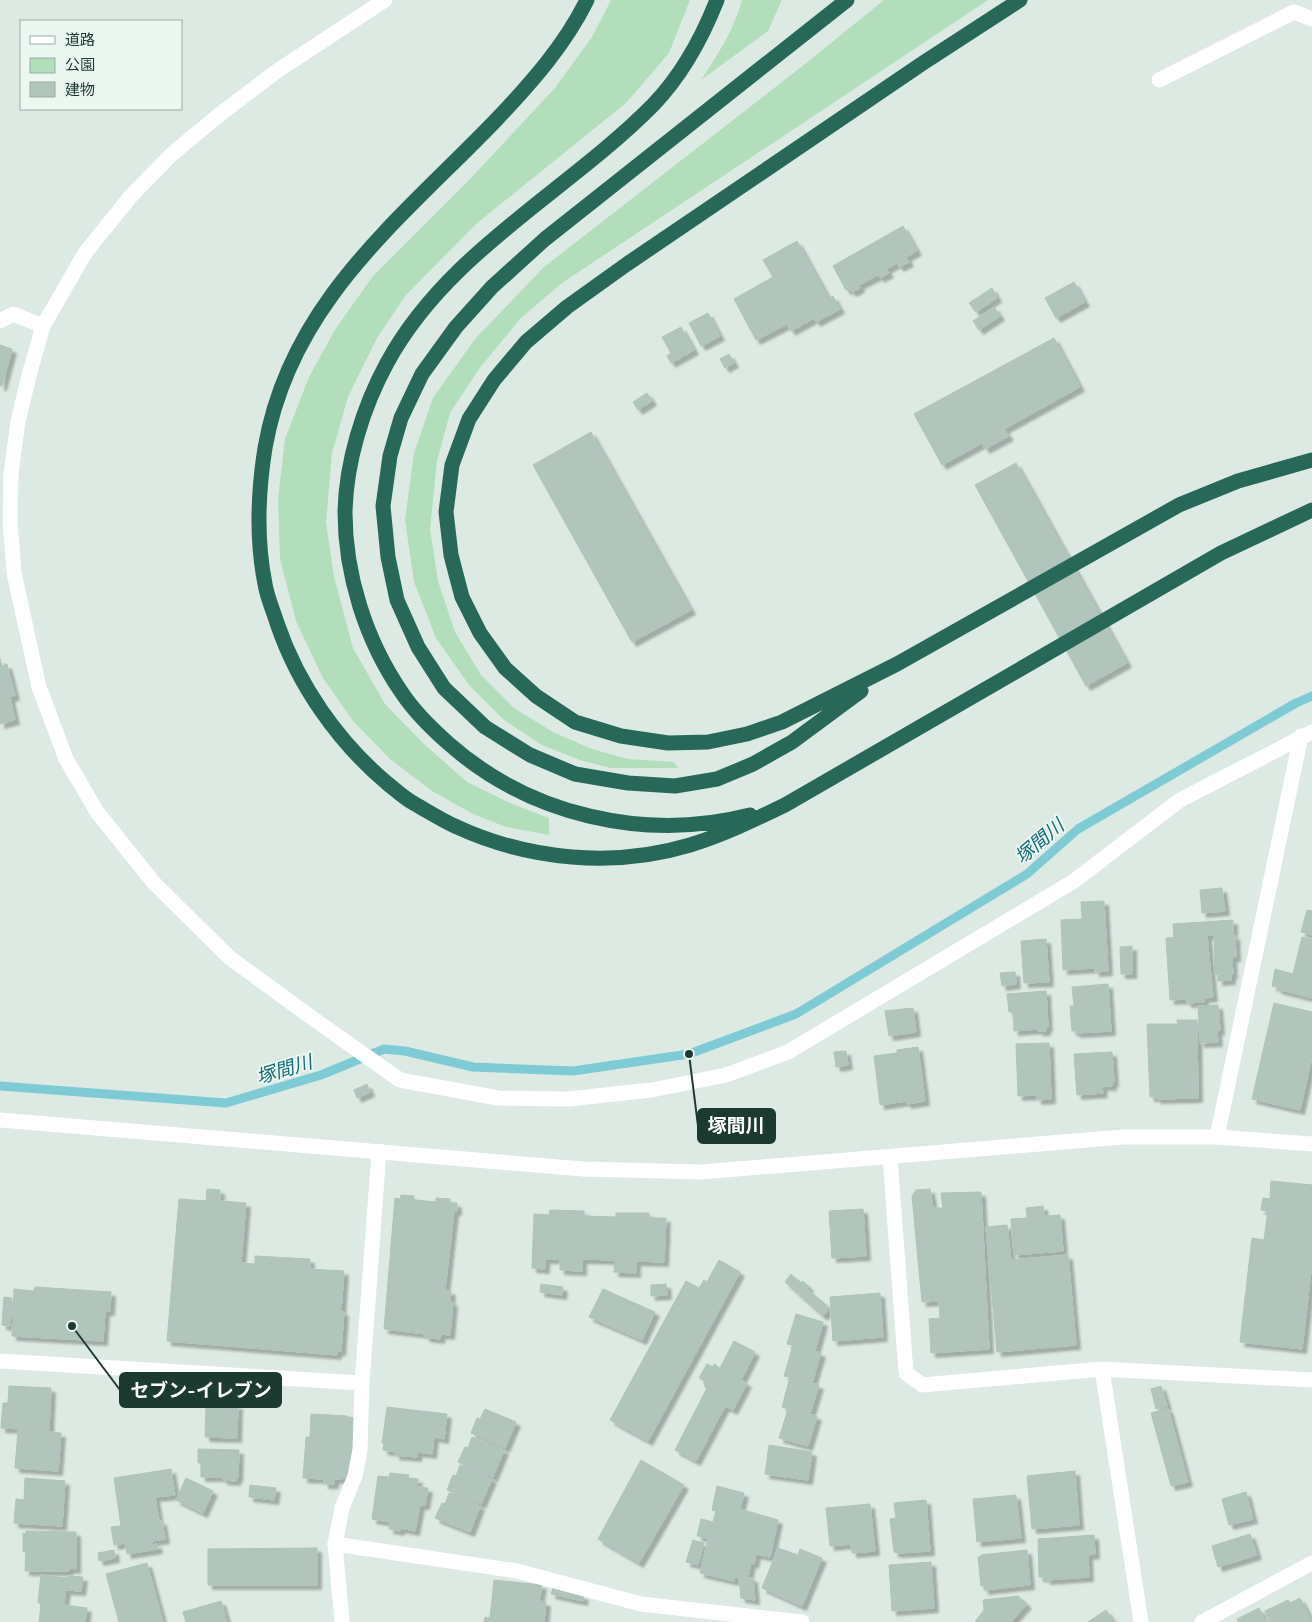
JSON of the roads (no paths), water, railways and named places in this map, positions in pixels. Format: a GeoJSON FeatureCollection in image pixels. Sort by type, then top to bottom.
{"type":"FeatureCollection","features":[{"type":"Feature","properties":{"kind":"highway"},"geometry":{"type":"LineString","coordinates":[[587,0],[580,16],[558,48],[523,92],[382,234],[340,282],[309,328],[283,379],[268,430],[260,479],[258,533],[265,585],[284,642],[307,689],[337,732],[371,770],[409,801],[456,827],[502,844],[547,854],[589,858],[637,856],[688,845],[735,829],[785,805],[1221,553],[1312,510]]}},
{"type":"Feature","properties":{"kind":"highway"},"geometry":{"type":"LineString","coordinates":[[716,0],[707,26],[683,66],[654,104],[616,138],[492,240],[449,281],[412,322],[386,364],[364,411],[351,461],[345,510],[349,560],[360,608],[378,651],[402,694],[433,730],[461,754],[510,787],[553,806],[602,819],[647,825],[692,824],[732,819],[785,805]]}},
{"type":"Feature","properties":{"kind":"highway"},"geometry":{"type":"LineString","coordinates":[[847,0],[545,239],[492,287],[456,327],[422,374],[401,418],[390,456],[383,506],[388,556],[397,600],[418,647],[444,688],[485,727],[530,755],[575,774],[628,784],[675,786],[717,779],[753,764],[792,742],[897,664]]}},
{"type":"Feature","properties":{"kind":"highway"},"geometry":{"type":"LineString","coordinates":[[1020,0],[627,264],[567,307],[526,342],[494,380],[469,419],[452,465],[446,512],[451,555],[462,597],[480,633],[505,668],[536,696],[575,722],[621,736],[668,743],[708,742],[747,734],[782,722],[897,664],[1179,505],[1238,481],[1308,459]]}},
{"type":"Feature","properties":{"kind":"street"},"geometry":{"type":"LineString","coordinates":[[385,0],[277,71],[219,114],[172,154],[131,196],[85,253],[43,326],[18,421],[11,474],[7,574],[39,686],[66,760],[97,812],[154,883],[230,958],[400,1080],[498,1098],[568,1099],[652,1090],[726,1075],[788,1052],[1074,881],[1180,800],[1307,734]]}},
{"type":"Feature","properties":{"kind":"street"},"geometry":{"type":"LineString","coordinates":[[1159,80],[1294,12],[1312,19]]}},
{"type":"Feature","properties":{"kind":"street"},"geometry":{"type":"LineString","coordinates":[[0,320],[13,314],[43,326]]}},
{"type":"Feature","properties":{"kind":"street"},"geometry":{"type":"LineString","coordinates":[[1217,1137],[1307,734]]}},
{"type":"Feature","properties":{"kind":"street"},"geometry":{"type":"LineString","coordinates":[[0,1120],[583,1169],[692,1171],[890,1158],[1123,1137],[1217,1137],[1312,1144]]}},
{"type":"Feature","properties":{"kind":"street"},"geometry":{"type":"LineString","coordinates":[[342,1622],[336,1544],[342,1508],[355,1476],[360,1450],[362,1383],[379,1151]]}},
{"type":"Feature","properties":{"kind":"street"},"geometry":{"type":"LineString","coordinates":[[890,1158],[906,1373],[922,1385],[1102,1369],[1312,1380]]}},
{"type":"Feature","properties":{"kind":"street"},"geometry":{"type":"LineString","coordinates":[[0,1361],[362,1383]]}},
{"type":"Feature","properties":{"kind":"street"},"geometry":{"type":"LineString","coordinates":[[1102,1369],[1141,1622]]}},
{"type":"Feature","properties":{"kind":"street"},"geometry":{"type":"LineString","coordinates":[[336,1544],[517,1571],[641,1604],[802,1622]]}},
{"type":"Feature","properties":{"kind":"street"},"geometry":{"type":"LineString","coordinates":[[1202,1622],[1312,1563]]}},
{"type":"Feature","properties":{"kind":"waterway","name":"塚間川"},"geometry":{"type":"LineString","coordinates":[[0,1086],[226,1103],[321,1075],[384,1049],[405,1051],[473,1067],[573,1071],[689,1054],[796,1014],[1027,874],[1078,829],[1296,703],[1312,696]]}},
{"type":"Feature","properties":{"kind":"place","name":"塚間川"},"geometry":{"type":"Point","coordinates":[689,1054]}},
{"type":"Feature","properties":{"kind":"place","name":"セブン-イレブン"},"geometry":{"type":"Point","coordinates":[72,1326]}}]}
